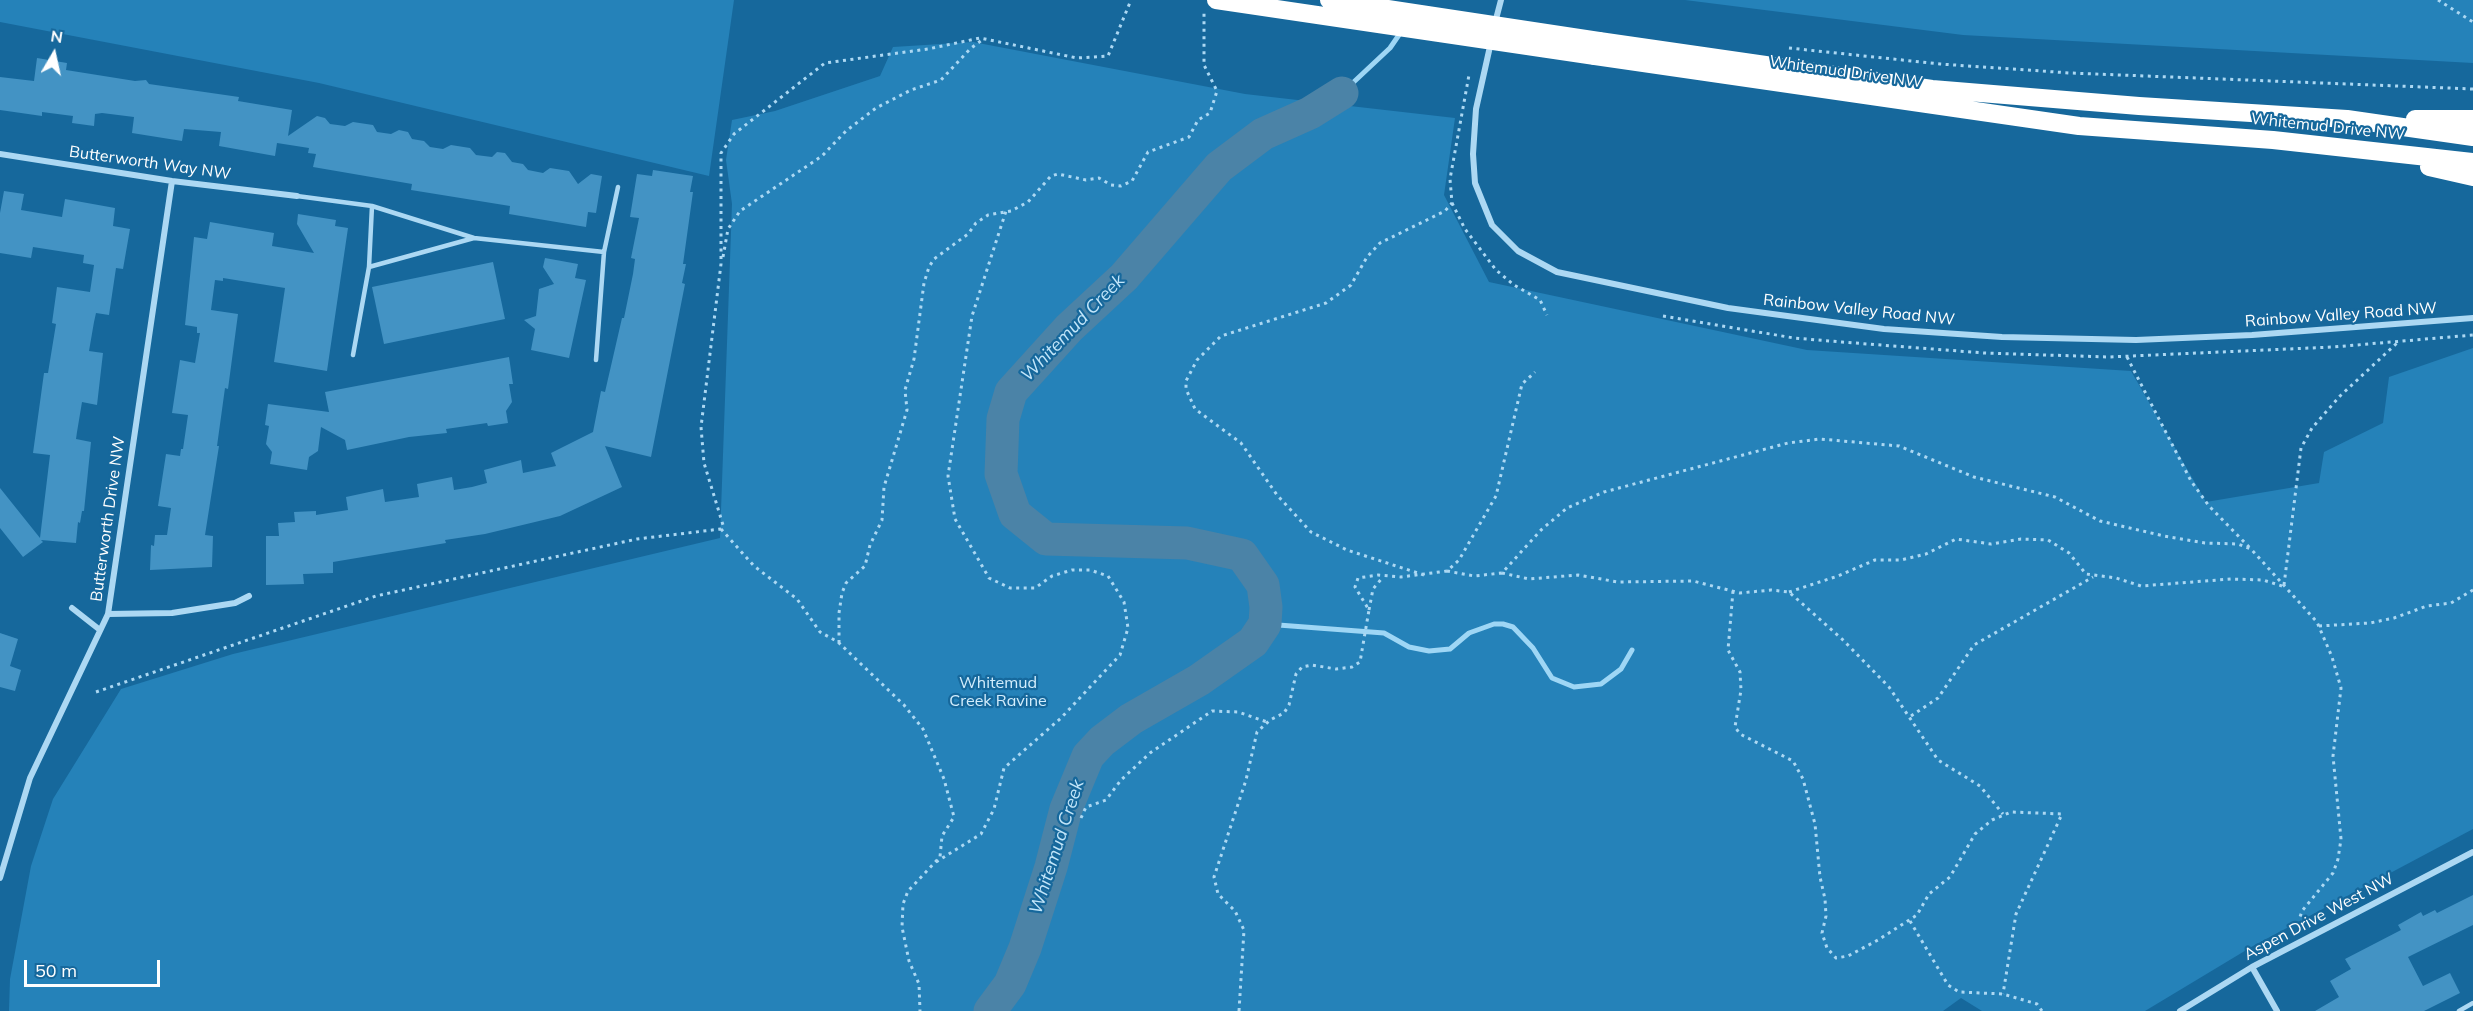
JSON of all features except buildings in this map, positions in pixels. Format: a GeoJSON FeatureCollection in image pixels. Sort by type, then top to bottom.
{"type":"FeatureCollection","features":[{"type":"Feature","properties":{"kind":"highway","name":"Whitemud Drive NW"},"geometry":{"type":"LineString","coordinates":[[1329,0],[1597,48],[2079,126],[2324,145],[2473,162]]}},
{"type":"Feature","properties":{"kind":"highway","name":"Whitemud Drive NW"},"geometry":{"type":"LineString","coordinates":[[1210,5],[1597,48],[1932,89],[2139,106],[2347,119],[2473,137]]}},
{"type":"Feature","properties":{"kind":"highway"},"geometry":{"type":"LineString","coordinates":[[2347,119],[2473,119]]}},
{"type":"Feature","properties":{"kind":"highway"},"geometry":{"type":"LineString","coordinates":[[2324,145],[2473,177]]}},
{"type":"Feature","properties":{"kind":"street","name":"Rainbow Valley Road NW"},"geometry":{"type":"LineString","coordinates":[[1501,0],[1476,109],[1473,154],[1475,183],[1492,225],[1518,251],[1557,272],[1728,308],[1884,329],[2002,337],[2136,340],[2252,336],[2473,318]]}},
{"type":"Feature","properties":{"kind":"street","name":"Butterworth Way NW"},"geometry":{"type":"LineString","coordinates":[[0,154],[172,181],[297,196]]}},
{"type":"Feature","properties":{"kind":"street","name":"Butterworth Drive NW"},"geometry":{"type":"LineString","coordinates":[[0,878],[30,778],[108,614],[172,181]]}},
{"type":"Feature","properties":{"kind":"street"},"geometry":{"type":"LineString","coordinates":[[108,614],[172,613],[235,603],[249,596]]}},
{"type":"Feature","properties":{"kind":"street"},"geometry":{"type":"LineString","coordinates":[[72,608],[100,630]]}},
{"type":"Feature","properties":{"kind":"street","name":"Aspen Drive West NW"},"geometry":{"type":"LineString","coordinates":[[2180,1011],[2252,967],[2309,936],[2473,852]]}},
{"type":"Feature","properties":{"kind":"street"},"geometry":{"type":"LineString","coordinates":[[2252,967],[2277,1011]]}},
{"type":"Feature","properties":{"kind":"lane"},"geometry":{"type":"LineString","coordinates":[[596,360],[604,252],[618,187]]}},
{"type":"Feature","properties":{"kind":"lane"},"geometry":{"type":"LineString","coordinates":[[297,196],[372,206],[474,238],[604,252]]}},
{"type":"Feature","properties":{"kind":"lane"},"geometry":{"type":"LineString","coordinates":[[353,354],[369,267],[372,206]]}},
{"type":"Feature","properties":{"kind":"lane"},"geometry":{"type":"LineString","coordinates":[[369,267],[474,238]]}},
{"type":"Feature","properties":{"kind":"lane"},"geometry":{"type":"LineString","coordinates":[[2459,1011],[2473,1003]]}},
{"type":"Feature","properties":{"kind":"path"},"geometry":{"type":"LineString","coordinates":[[721,264],[721,153],[734,134],[825,63],[984,39],[1077,58],[1108,56],[1131,0]]}},
{"type":"Feature","properties":{"kind":"path"},"geometry":{"type":"LineString","coordinates":[[2438,0],[2473,22]]}},
{"type":"Feature","properties":{"kind":"path"},"geometry":{"type":"LineString","coordinates":[[839,643],[839,613],[842,594],[846,583],[866,566],[870,545],[882,520],[884,487],[907,410],[905,390],[914,359],[924,283],[929,267],[934,260],[968,234],[976,223],[988,215],[1006,212],[1028,202],[1044,182],[1058,174],[1086,180],[1099,178],[1111,185],[1127,184],[1137,174],[1148,152],[1189,137],[1198,120],[1210,114],[1216,91],[1204,65],[1210,5]]}},
{"type":"Feature","properties":{"kind":"path"},"geometry":{"type":"LineString","coordinates":[[721,528],[723,525],[704,463],[700,439],[721,264],[728,229],[740,211],[822,156],[846,131],[876,108],[911,90],[941,81],[970,49],[984,39]]}},
{"type":"Feature","properties":{"kind":"path"},"geometry":{"type":"LineString","coordinates":[[1779,47],[1940,64],[2070,73],[2473,89]]}},
{"type":"Feature","properties":{"kind":"path"},"geometry":{"type":"LineString","coordinates":[[1471,68],[1450,179],[1452,203],[1465,229],[1496,270],[1514,285],[1540,300],[1547,315]]}},
{"type":"Feature","properties":{"kind":"path"},"geometry":{"type":"LineString","coordinates":[[1424,575],[1347,550],[1311,532],[1277,495],[1241,442],[1195,409],[1186,389],[1186,381],[1197,360],[1221,336],[1310,309],[1335,298],[1351,285],[1367,257],[1380,243],[1438,216],[1452,203]]}},
{"type":"Feature","properties":{"kind":"path"},"geometry":{"type":"LineString","coordinates":[[920,1011],[918,984],[909,961],[902,927],[903,904],[908,891],[936,862],[981,834],[994,809],[1004,768],[1061,718],[1120,655],[1128,628],[1124,602],[1108,576],[1090,570],[1072,570],[1052,576],[1035,588],[1010,588],[989,578],[955,519],[948,476],[972,316],[1006,212]]}},
{"type":"Feature","properties":{"kind":"path"},"geometry":{"type":"LineString","coordinates":[[2284,587],[2301,448],[2312,428],[2340,396],[2398,342]]}},
{"type":"Feature","properties":{"kind":"path"},"geometry":{"type":"LineString","coordinates":[[2127,357],[2191,481],[2209,506],[2251,549],[2319,626],[2332,657],[2341,688],[2333,756],[2341,839],[2333,873],[2312,896],[2300,916],[2309,936]]}},
{"type":"Feature","properties":{"kind":"path"},"geometry":{"type":"LineString","coordinates":[[1447,571],[1459,560],[1496,496],[1522,384],[1534,372]]}},
{"type":"Feature","properties":{"kind":"path"},"geometry":{"type":"LineString","coordinates":[[1502,573],[1541,530],[1567,508],[1577,503],[1604,492],[1788,443],[1820,439],[1899,446],[1974,477],[2035,490],[2055,497],[2100,521],[2164,536],[2205,543],[2238,544],[2251,549]]}},
{"type":"Feature","properties":{"kind":"path"},"geometry":{"type":"LineString","coordinates":[[721,528],[754,566],[797,599],[820,632],[839,643],[904,705],[923,729],[944,779],[954,817],[942,836],[941,852],[936,862]]}},
{"type":"Feature","properties":{"kind":"path"},"geometry":{"type":"LineString","coordinates":[[96,692],[376,596],[637,539],[721,528]]}},
{"type":"Feature","properties":{"kind":"path"},"geometry":{"type":"LineString","coordinates":[[1369,612],[1355,586],[1356,581],[1365,576],[1424,575],[1447,571],[1474,576],[1502,573],[1529,579],[1578,575],[1618,582],[1692,581],[1747,593],[1772,590],[1789,592],[1838,576],[1875,560],[1907,559],[1926,554],[1956,539],[1991,544],[2021,539],[2048,540],[2069,553],[2086,574],[2094,577],[2116,578],[2141,586],[2181,581],[2250,579],[2284,587]]}},
{"type":"Feature","properties":{"kind":"path"},"geometry":{"type":"LineString","coordinates":[[1239,1011],[1244,930],[1238,916],[1218,894],[1214,877],[1246,780],[1255,737],[1267,722],[1284,713],[1289,705],[1296,674],[1302,667],[1312,664],[1336,669],[1352,667],[1360,662],[1373,589],[1383,577]]}},
{"type":"Feature","properties":{"kind":"path"},"geometry":{"type":"LineString","coordinates":[[1910,716],[1938,698],[1974,645],[2094,577]]}},
{"type":"Feature","properties":{"kind":"path"},"geometry":{"type":"LineString","coordinates":[[2319,626],[2370,623],[2394,618],[2427,606],[2451,603],[2473,590]]}},
{"type":"Feature","properties":{"kind":"path"},"geometry":{"type":"LineString","coordinates":[[1733,591],[1728,651],[1740,672],[1741,690],[1735,727],[1740,734],[1793,761],[1803,779],[1815,824],[1820,877],[1825,899],[1826,916],[1822,933],[1827,948],[1836,958],[1848,956],[1910,921],[1929,894],[1950,877],[1963,851],[1982,826],[2003,814],[2062,814],[2016,914],[2003,994]]}},
{"type":"Feature","properties":{"kind":"path"},"geometry":{"type":"LineString","coordinates":[[1789,592],[1862,659],[1910,716],[1938,760],[1980,786],[2003,814]]}},
{"type":"Feature","properties":{"kind":"path"},"geometry":{"type":"LineString","coordinates":[[1081,818],[1086,807],[1106,800],[1121,780],[1150,753],[1212,711],[1238,712],[1267,722]]}},
{"type":"Feature","properties":{"kind":"path"},"geometry":{"type":"LineString","coordinates":[[1910,921],[1948,985],[1959,992],[2003,994],[2037,1004],[2042,1011]]}},
{"type":"Feature","properties":{"kind":"green space"},"geometry":{"type":"Polygon","coordinates":[[[0,0],[734,0],[709,176],[319,83],[0,22],[0,0]]]}},
{"type":"Feature","properties":{"kind":"green space"},"geometry":{"type":"Polygon","coordinates":[[[1685,0],[2473,0],[2473,63],[1963,35],[1685,0]]]}},
{"type":"Feature","properties":{"kind":"green space","name":"Whitemud Creek Ravine"},"geometry":{"type":"Polygon","coordinates":[[[973,42],[1245,94],[1455,118],[1444,195],[1489,282],[1807,350],[2131,371],[2206,502],[2319,483],[2324,452],[2383,423],[2389,377],[2473,348],[2473,829],[2253,946],[2145,1011],[1982,1011],[1961,998],[1943,1011],[9,1011],[10,979],[31,866],[53,799],[121,689],[233,654],[720,538],[732,204],[726,160],[732,120],[775,111],[880,76],[893,47],[973,42]]]}},
{"type":"Feature","properties":{"kind":"waterway","name":"Whitemud Creek"},"geometry":{"type":"LineString","coordinates":[[1342,93],[1390,48],[1401,32]]}},
{"type":"Feature","properties":{"kind":"waterway","name":"Whitemud Creek"},"geometry":{"type":"LineString","coordinates":[[990,1011],[1010,984],[1025,948],[1051,867],[1066,809],[1088,756],[1102,741],[1131,719],[1199,680],[1253,642],[1265,624],[1266,607],[1263,585],[1242,555],[1187,543],[1046,539],[1015,514],[1001,474],[1003,419],[1011,392],[1069,328],[1124,277],[1219,167],[1263,134],[1310,113],[1342,93]]}},
{"type":"Feature","properties":{"kind":"waterway"},"geometry":{"type":"LineString","coordinates":[[1265,624],[1384,633],[1409,647],[1429,651],[1450,649],[1469,633],[1494,624],[1503,624],[1513,627],[1533,648],[1552,678],[1574,687],[1601,684],[1621,669],[1632,650]]}}]}
